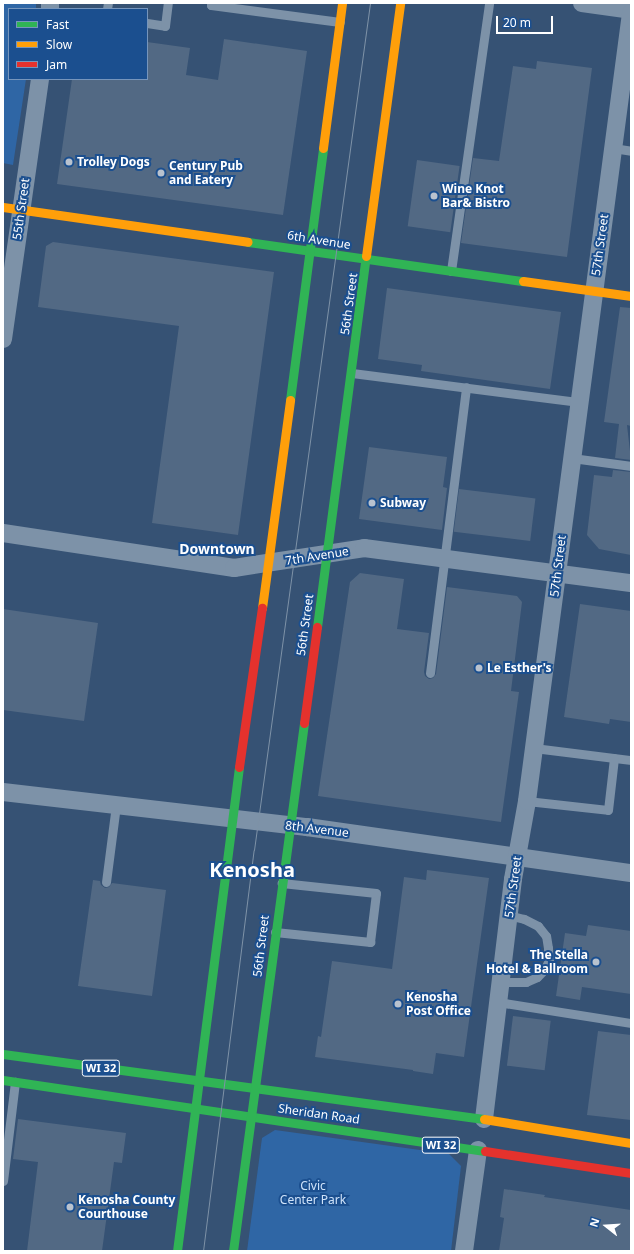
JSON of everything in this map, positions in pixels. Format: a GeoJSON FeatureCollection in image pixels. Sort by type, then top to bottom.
{"type":"FeatureCollection","features":[{"type":"Feature","properties":{"kind":"street"},"geometry":{"type":"LineString","coordinates":[[177,1251],[232,818],[268,563],[342,3]]}},
{"type":"Feature","properties":{"kind":"street","name":"56th Street"},"geometry":{"type":"LineString","coordinates":[[233,1251],[289,825],[328,554],[400,3]]}},
{"type":"Feature","properties":{"kind":"street"},"geometry":{"type":"LineString","coordinates":[[582,3],[631,11]]}},
{"type":"Feature","properties":{"kind":"street","name":"57th Street"},"geometry":{"type":"LineString","coordinates":[[484,1119],[508,915],[527,801],[631,11]]}},
{"type":"Feature","properties":{"kind":"street","name":"55th Street"},"geometry":{"type":"LineString","coordinates":[[3,340],[40,80]]}},
{"type":"Feature","properties":{"kind":"street","name":"6th Avenue"},"geometry":{"type":"LineString","coordinates":[[3,207],[631,296]]}},
{"type":"Feature","properties":{"kind":"street","name":"7th Avenue"},"geometry":{"type":"LineString","coordinates":[[3,533],[234,568],[364,548],[631,584]]}},
{"type":"Feature","properties":{"kind":"street","name":"8th Avenue"},"geometry":{"type":"LineString","coordinates":[[3,792],[289,825],[631,873]]}},
{"type":"Feature","properties":{"kind":"street","name":"Sheridan Road"},"geometry":{"type":"LineString","coordinates":[[3,1054],[484,1119],[631,1142]]}},
{"type":"Feature","properties":{"kind":"street","name":"Sheridan Road"},"geometry":{"type":"LineString","coordinates":[[3,1080],[631,1173]]}},
{"type":"Feature","properties":{"kind":"street"},"geometry":{"type":"LineString","coordinates":[[464,1251],[478,1150]]}},
{"type":"Feature","properties":{"kind":"lane"},"geometry":{"type":"LineString","coordinates":[[148,23],[165,26],[168,3]]}},
{"type":"Feature","properties":{"kind":"lane"},"geometry":{"type":"LineString","coordinates":[[211,3],[211,5],[340,22]]}},
{"type":"Feature","properties":{"kind":"lane"},"geometry":{"type":"LineString","coordinates":[[450,271],[489,3]]}},
{"type":"Feature","properties":{"kind":"lane"},"geometry":{"type":"LineString","coordinates":[[613,148],[631,151]]}},
{"type":"Feature","properties":{"kind":"lane"},"geometry":{"type":"LineString","coordinates":[[352,373],[579,402]]}},
{"type":"Feature","properties":{"kind":"lane"},"geometry":{"type":"LineString","coordinates":[[430,673],[466,387]]}},
{"type":"Feature","properties":{"kind":"lane"},"geometry":{"type":"LineString","coordinates":[[572,458],[631,466]]}},
{"type":"Feature","properties":{"kind":"lane"},"geometry":{"type":"LineString","coordinates":[[534,748],[631,760]]}},
{"type":"Feature","properties":{"kind":"lane"},"geometry":{"type":"LineString","coordinates":[[527,801],[608,810],[614,758]]}},
{"type":"Feature","properties":{"kind":"lane"},"geometry":{"type":"LineString","coordinates":[[106,882],[116,805]]}},
{"type":"Feature","properties":{"kind":"lane"},"geometry":{"type":"LineString","coordinates":[[275,932],[370,942],[376,893],[282,883]]}},
{"type":"Feature","properties":{"kind":"lane"},"geometry":{"type":"LineString","coordinates":[[500,982],[526,982],[537,977],[544,970],[548,960],[546,936],[538,926],[524,919],[508,915]]}},
{"type":"Feature","properties":{"kind":"lane"},"geometry":{"type":"LineString","coordinates":[[498,1002],[631,1023]]}},
{"type":"Feature","properties":{"kind":"lane"},"geometry":{"type":"LineString","coordinates":[[3,1181],[6,1140],[15,1082]]}},
{"type":"Feature","properties":{"kind":"green space"},"geometry":{"type":"Polygon","coordinates":[[[3,3],[36,3],[36,8],[8,8],[8,80],[26,80],[13,165],[3,163],[3,3]]]}},
{"type":"Feature","properties":{"kind":"green space","name":"Civic Center Park"},"geometry":{"type":"Polygon","coordinates":[[[275,1130],[449,1154],[461,1166],[451,1251],[247,1251],[262,1138],[275,1130]]]}},
{"type":"Feature","properties":{"kind":"building"},"geometry":{"type":"Polygon","coordinates":[[[224,39],[307,51],[283,215],[57,184],[72,80],[148,80],[148,42],[190,48],[186,75],[218,80],[224,39]]]}},
{"type":"Feature","properties":{"kind":"building"},"geometry":{"type":"Polygon","coordinates":[[[537,61],[592,68],[567,257],[461,243],[473,158],[499,161],[513,66],[536,69],[537,61]]]}},
{"type":"Feature","properties":{"kind":"building","name":"Wine Knot Bar& Bistro"},"geometry":{"type":"Polygon","coordinates":[[[417,160],[460,166],[450,232],[408,226],[417,160]]]}},
{"type":"Feature","properties":{"kind":"building"},"geometry":{"type":"Polygon","coordinates":[[[53,242],[274,272],[238,535],[152,523],[179,326],[38,307],[46,246],[53,242]]]}},
{"type":"Feature","properties":{"kind":"building"},"geometry":{"type":"Polygon","coordinates":[[[387,288],[561,312],[550,389],[421,371],[422,365],[378,359],[387,288]]]}},
{"type":"Feature","properties":{"kind":"building"},"geometry":{"type":"Polygon","coordinates":[[[620,307],[631,308],[631,426],[627,425],[631,460],[615,458],[619,424],[604,422],[620,307]]]}},
{"type":"Feature","properties":{"kind":"building"},"geometry":{"type":"Polygon","coordinates":[[[369,447],[447,457],[443,487],[447,488],[442,530],[359,519],[369,447]]]}},
{"type":"Feature","properties":{"kind":"building"},"geometry":{"type":"Polygon","coordinates":[[[613,470],[631,472],[631,555],[599,549],[587,535],[594,475],[612,477],[613,470]]]}},
{"type":"Feature","properties":{"kind":"building"},"geometry":{"type":"Polygon","coordinates":[[[459,489],[535,498],[530,541],[454,532],[459,489]]]}},
{"type":"Feature","properties":{"kind":"building"},"geometry":{"type":"Polygon","coordinates":[[[360,573],[404,579],[397,629],[429,633],[424,672],[425,676],[429,679],[433,678],[436,674],[447,587],[517,596],[522,602],[511,691],[519,692],[501,822],[318,796],[350,582],[360,573]]]}},
{"type":"Feature","properties":{"kind":"building"},"geometry":{"type":"Polygon","coordinates":[[[580,604],[631,611],[631,722],[610,719],[609,724],[564,717],[580,604]]]}},
{"type":"Feature","properties":{"kind":"building"},"geometry":{"type":"Polygon","coordinates":[[[3,609],[98,623],[84,721],[3,710],[3,609]]]}},
{"type":"Feature","properties":{"kind":"building","name":"Kenosha Post Office"},"geometry":{"type":"Polygon","coordinates":[[[427,870],[489,878],[464,1057],[436,1053],[433,1074],[315,1057],[318,1036],[321,1037],[332,961],[392,969],[404,877],[426,880],[427,870]]]}},
{"type":"Feature","properties":{"kind":"building"},"geometry":{"type":"Polygon","coordinates":[[[93,880],[100,881],[101,885],[105,888],[109,887],[112,883],[166,890],[152,996],[78,986],[93,880]]]}},
{"type":"Feature","properties":{"kind":"building","name":"The Stella Hotel & Ballroom"},"geometry":{"type":"Polygon","coordinates":[[[588,925],[631,931],[631,994],[582,987],[580,1000],[556,996],[565,933],[586,936],[588,925]]]}},
{"type":"Feature","properties":{"kind":"building"},"geometry":{"type":"Polygon","coordinates":[[[513,1016],[551,1021],[545,1070],[507,1066],[513,1016]]]}},
{"type":"Feature","properties":{"kind":"building"},"geometry":{"type":"Polygon","coordinates":[[[598,1031],[631,1035],[631,1120],[587,1115],[598,1031]]]}},
{"type":"Feature","properties":{"kind":"building","name":"Kenosha County Courthouse"},"geometry":{"type":"Polygon","coordinates":[[[18,1119],[126,1133],[122,1163],[114,1162],[102,1251],[27,1251],[38,1162],[13,1159],[18,1119]]]}},
{"type":"Feature","properties":{"kind":"building"},"geometry":{"type":"Polygon","coordinates":[[[504,1189],[545,1195],[544,1197],[631,1210],[631,1251],[499,1251],[504,1218],[500,1217],[504,1189]]]}},
{"type":"Feature","properties":{"kind":"tram line"},"geometry":{"type":"LineString","coordinates":[[203,1251],[254,850],[370,3]]}},
{"type":"Feature","properties":{"kind":"traffic: fast"},"geometry":{"type":"LineString","coordinates":[[290,400],[323,148]]}},
{"type":"Feature","properties":{"kind":"traffic: fast"},"geometry":{"type":"LineString","coordinates":[[248,242],[523,281]]}},
{"type":"Feature","properties":{"kind":"traffic: fast"},"geometry":{"type":"LineString","coordinates":[[317,627],[366,256]]}},
{"type":"Feature","properties":{"kind":"traffic: fast"},"geometry":{"type":"LineString","coordinates":[[233,1251],[304,723]]}},
{"type":"Feature","properties":{"kind":"traffic: fast"},"geometry":{"type":"LineString","coordinates":[[177,1251],[239,767]]}},
{"type":"Feature","properties":{"kind":"traffic: fast"},"geometry":{"type":"LineString","coordinates":[[3,1054],[484,1119]]}},
{"type":"Feature","properties":{"kind":"traffic: fast"},"geometry":{"type":"LineString","coordinates":[[3,1080],[485,1151]]}},
{"type":"Feature","properties":{"kind":"traffic: slow"},"geometry":{"type":"LineString","coordinates":[[323,148],[342,3]]}},
{"type":"Feature","properties":{"kind":"traffic: slow"},"geometry":{"type":"LineString","coordinates":[[366,256],[400,3]]}},
{"type":"Feature","properties":{"kind":"traffic: slow"},"geometry":{"type":"LineString","coordinates":[[3,207],[248,242]]}},
{"type":"Feature","properties":{"kind":"traffic: slow"},"geometry":{"type":"LineString","coordinates":[[523,281],[631,296]]}},
{"type":"Feature","properties":{"kind":"traffic: slow"},"geometry":{"type":"LineString","coordinates":[[262,608],[290,400]]}},
{"type":"Feature","properties":{"kind":"traffic: slow"},"geometry":{"type":"LineString","coordinates":[[484,1119],[631,1143]]}},
{"type":"Feature","properties":{"kind":"traffic: jam"},"geometry":{"type":"LineString","coordinates":[[239,767],[262,608]]}},
{"type":"Feature","properties":{"kind":"traffic: jam"},"geometry":{"type":"LineString","coordinates":[[304,723],[317,627]]}},
{"type":"Feature","properties":{"kind":"traffic: jam"},"geometry":{"type":"LineString","coordinates":[[485,1151],[631,1173]]}},
{"type":"Feature","properties":{"kind":"place","name":"Trolley Dogs"},"geometry":{"type":"Point","coordinates":[69,162]}},
{"type":"Feature","properties":{"kind":"place","name":"Century Pub and Eatery"},"geometry":{"type":"Point","coordinates":[161,173]}},
{"type":"Feature","properties":{"kind":"place","name":"Wine Knot Bar& Bistro"},"geometry":{"type":"Point","coordinates":[434,196]}},
{"type":"Feature","properties":{"kind":"place","name":"Subway"},"geometry":{"type":"Point","coordinates":[372,503]}},
{"type":"Feature","properties":{"kind":"place","name":"Le Esther's"},"geometry":{"type":"Point","coordinates":[479,668]}},
{"type":"Feature","properties":{"kind":"place","name":"The Stella Hotel & Ballroom"},"geometry":{"type":"Point","coordinates":[596,962]}},
{"type":"Feature","properties":{"kind":"place","name":"Kenosha Post Office"},"geometry":{"type":"Point","coordinates":[398,1004]}},
{"type":"Feature","properties":{"kind":"place","name":"Kenosha County Courthouse"},"geometry":{"type":"Point","coordinates":[70,1207]}},
{"type":"Feature","properties":{"kind":"district","name":"Downtown"},"geometry":{"type":"Point","coordinates":[217,549]}},
{"type":"Feature","properties":{"kind":"district","name":"Kenosha"},"geometry":{"type":"Point","coordinates":[252,869]}}]}
